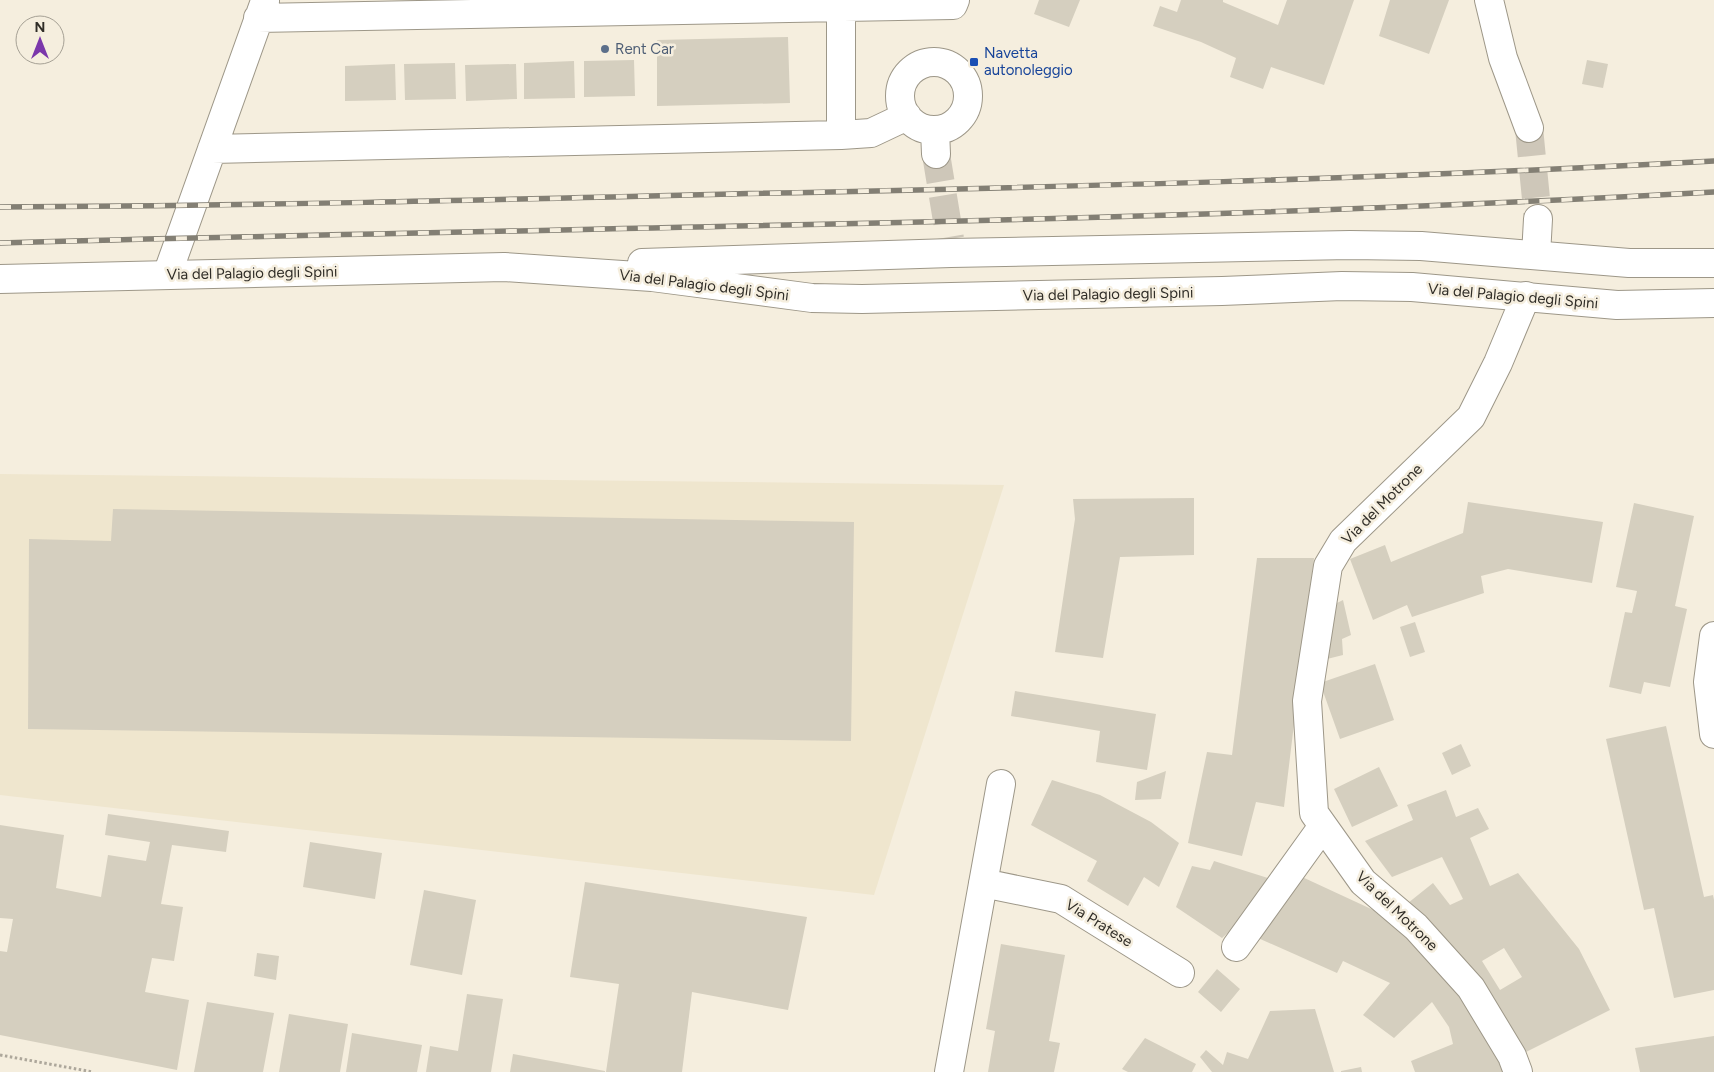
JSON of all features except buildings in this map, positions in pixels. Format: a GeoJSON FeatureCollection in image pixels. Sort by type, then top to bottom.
{"type":"FeatureCollection","features":[{"type":"Feature","properties":{"kind":"main road"},"geometry":{"type":"LineString","coordinates":[[167,275],[261,9],[841,7],[953,5],[955,0]]}},
{"type":"Feature","properties":{"kind":"main road"},"geometry":{"type":"LineString","coordinates":[[1489,0],[1503,58],[1529,128]]}},
{"type":"Feature","properties":{"kind":"main road"},"geometry":{"type":"LineString","coordinates":[[841,7],[841,135]]}},
{"type":"Feature","properties":{"kind":"main road"},"geometry":{"type":"LineString","coordinates":[[926,62],[938,62],[950,65],[959,72],[966,82],[968,93],[967,105],[963,115],[946,128],[936,142],[907,116],[900,96],[901,85],[907,75],[916,67],[926,62]]}},
{"type":"Feature","properties":{"kind":"main road"},"geometry":{"type":"LineString","coordinates":[[212,149],[841,135],[871,133],[907,116]]}},
{"type":"Feature","properties":{"kind":"main road"},"geometry":{"type":"LineString","coordinates":[[1536,255],[1538,219]]}},
{"type":"Feature","properties":{"kind":"main road","name":"Via del Palagio degli Spini"},"geometry":{"type":"LineString","coordinates":[[0,279],[504,267],[950,246],[1421,246],[1628,263],[1714,263]]}},
{"type":"Feature","properties":{"kind":"main road","name":"Via del Palagio degli Spini"},"geometry":{"type":"LineString","coordinates":[[504,267],[652,277],[753,292],[820,298],[1222,292],[1342,286],[1412,287],[1617,305],[1714,303]]}},
{"type":"Feature","properties":{"kind":"main road","name":"Via del Motrone"},"geometry":{"type":"LineString","coordinates":[[1518,1072],[1512,1056],[1471,988],[1416,927],[1363,882],[1314,813],[1307,702],[1328,566],[1343,541],[1471,417],[1498,363],[1526,296]]}},
{"type":"Feature","properties":{"kind":"main road"},"geometry":{"type":"LineString","coordinates":[[1714,636],[1708,682],[1714,734]]}},
{"type":"Feature","properties":{"kind":"main road"},"geometry":{"type":"LineString","coordinates":[[949,1072],[1001,784]]}},
{"type":"Feature","properties":{"kind":"main road"},"geometry":{"type":"LineString","coordinates":[[1236,947],[1323,826]]}},
{"type":"Feature","properties":{"kind":"main road","name":"Via Pratese"},"geometry":{"type":"LineString","coordinates":[[983,883],[1061,899],[1180,973]]}},
{"type":"Feature","properties":{"kind":"path"},"geometry":{"type":"LineString","coordinates":[[0,1055],[93,1072]]}},
{"type":"Feature","properties":{"kind":"shaded area"},"geometry":{"type":"Polygon","coordinates":[[[0,474],[1004,485],[874,895],[0,795],[0,474]]]}},
{"type":"Feature","properties":{"kind":"tunnel"},"geometry":{"type":"LineString","coordinates":[[1529,128],[1538,219]]}},
{"type":"Feature","properties":{"kind":"tunnel"},"geometry":{"type":"LineString","coordinates":[[936,154],[950,239]]}},
{"type":"Feature","properties":{"kind":"railway"},"geometry":{"type":"LineString","coordinates":[[0,207],[366,202],[1101,185],[1346,178],[1714,161]]}},
{"type":"Feature","properties":{"kind":"railway"},"geometry":{"type":"LineString","coordinates":[[0,243],[1071,218],[1500,203],[1714,192]]}},
{"type":"Feature","properties":{"kind":"place","name":"Rent Car"},"geometry":{"type":"Point","coordinates":[605,49]}},
{"type":"Feature","properties":{"kind":"place","name":"Navetta autonoleggio"},"geometry":{"type":"Point","coordinates":[974,62]}}]}
